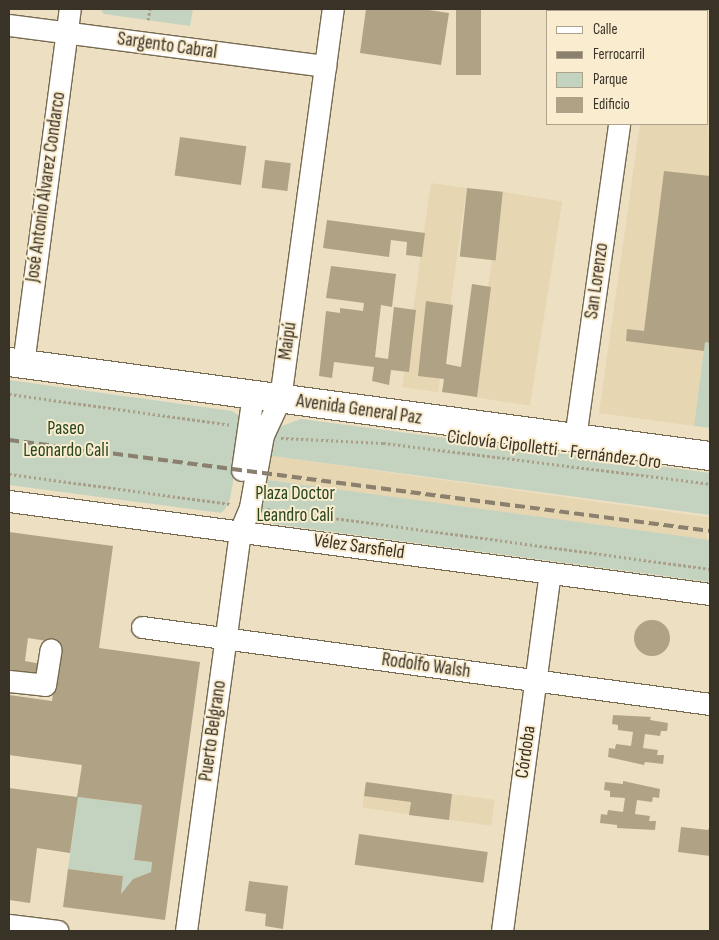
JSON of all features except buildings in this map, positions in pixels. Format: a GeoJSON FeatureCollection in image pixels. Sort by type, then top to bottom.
{"type":"FeatureCollection","features":[{"type":"Feature","properties":{"kind":"main road","name":"Avenida General Paz"},"geometry":{"type":"LineString","coordinates":[[16,363],[710,456]]}},
{"type":"Feature","properties":{"kind":"street","name":"José Antonio Álvarez Condarco"},"geometry":{"type":"LineString","coordinates":[[16,363],[70,9]]}},
{"type":"Feature","properties":{"kind":"street","name":"Maipú"},"geometry":{"type":"LineString","coordinates":[[256,433],[280,399],[333,9]]}},
{"type":"Feature","properties":{"kind":"street","name":"Sargento Cabral"},"geometry":{"type":"LineString","coordinates":[[9,25],[325,66]]}},
{"type":"Feature","properties":{"kind":"street","name":"San Lorenzo"},"geometry":{"type":"LineString","coordinates":[[575,438],[619,125]]}},
{"type":"Feature","properties":{"kind":"street","name":"Maipú"},"geometry":{"type":"LineString","coordinates":[[240,531],[256,433],[253,395]]}},
{"type":"Feature","properties":{"kind":"street","name":"Vélez Sarsfield"},"geometry":{"type":"LineString","coordinates":[[9,501],[710,594]]}},
{"type":"Feature","properties":{"kind":"street","name":"Puerto Belgrano"},"geometry":{"type":"LineString","coordinates":[[186,931],[240,531]]}},
{"type":"Feature","properties":{"kind":"street","name":"Córdoba"},"geometry":{"type":"LineString","coordinates":[[502,931],[550,573]]}},
{"type":"Feature","properties":{"kind":"street","name":"Rodolfo Walsh"},"geometry":{"type":"LineString","coordinates":[[142,627],[226,640],[710,704]]}},
{"type":"Feature","properties":{"kind":"street"},"geometry":{"type":"LineString","coordinates":[[9,682],[44,685],[51,649]]}},
{"type":"Feature","properties":{"kind":"street"},"geometry":{"type":"LineString","coordinates":[[9,925],[58,931]]}},
{"type":"Feature","properties":{"kind":"path"},"geometry":{"type":"LineString","coordinates":[[148,20],[150,9]]}},
{"type":"Feature","properties":{"kind":"path","name":"Ciclovía Cipolletti - Fernández Oro"},"geometry":{"type":"LineString","coordinates":[[9,394],[196,419],[256,433],[383,443],[710,484]]}},
{"type":"Feature","properties":{"kind":"path"},"geometry":{"type":"LineString","coordinates":[[9,474],[710,569]]}},
{"type":"Feature","properties":{"kind":"shaded area"},"geometry":{"type":"Polygon","coordinates":[[[640,125],[709,125],[710,302],[694,426],[599,413],[640,125]]]}},
{"type":"Feature","properties":{"kind":"shaded area"},"geometry":{"type":"Polygon","coordinates":[[[431,183],[467,188],[438,392],[402,387],[431,183]]]}},
{"type":"Feature","properties":{"kind":"shaded area"},"geometry":{"type":"Polygon","coordinates":[[[503,192],[562,201],[530,406],[471,396],[503,192]]]}},
{"type":"Feature","properties":{"kind":"shaded area"},"geometry":{"type":"Polygon","coordinates":[[[265,455],[710,517],[706,541],[262,479],[265,455]]]}},
{"type":"Feature","properties":{"kind":"shaded area"},"geometry":{"type":"Polygon","coordinates":[[[366,782],[495,800],[491,826],[362,808],[366,782]]]}},
{"type":"Feature","properties":{"kind":"green space"},"geometry":{"type":"Polygon","coordinates":[[[100,9],[193,9],[190,26],[104,14],[100,9]]]}},
{"type":"Feature","properties":{"kind":"green space"},"geometry":{"type":"Polygon","coordinates":[[[710,302],[710,428],[694,426],[710,302]]]}},
{"type":"Feature","properties":{"kind":"green space","name":"Paseo Leonardo Cali"},"geometry":{"type":"Polygon","coordinates":[[[9,380],[232,411],[240,416],[243,424],[230,499],[225,509],[221,513],[9,485],[9,380]]]}},
{"type":"Feature","properties":{"kind":"green space"},"geometry":{"type":"Polygon","coordinates":[[[301,419],[710,473],[710,515],[265,455],[279,427],[301,419]]]}},
{"type":"Feature","properties":{"kind":"green space","name":"Plaza Doctor Leandro Calí"},"geometry":{"type":"Polygon","coordinates":[[[261,479],[710,540],[710,582],[274,524],[264,520],[258,510],[261,479]]]}},
{"type":"Feature","properties":{"kind":"green space"},"geometry":{"type":"Polygon","coordinates":[[[78,797],[142,805],[134,860],[152,862],[151,872],[133,879],[121,894],[123,876],[68,869],[78,797]]]}},
{"type":"Feature","properties":{"kind":"railway"},"geometry":{"type":"LineString","coordinates":[[9,440],[710,531]]}}]}
